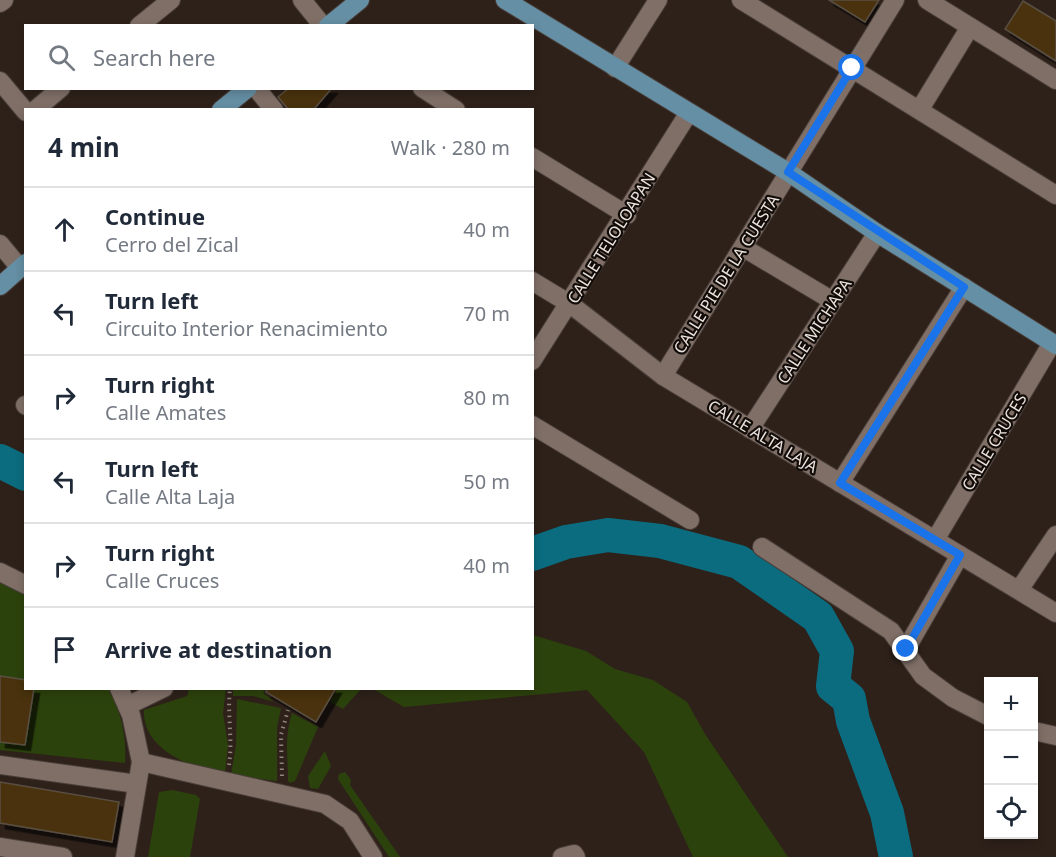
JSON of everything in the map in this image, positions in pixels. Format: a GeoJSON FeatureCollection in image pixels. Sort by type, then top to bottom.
{"type":"FeatureCollection","features":[{"type":"Feature","properties":{"kind":"main road"},"geometry":{"type":"LineString","coordinates":[[330,24],[360,0]]}},
{"type":"Feature","properties":{"kind":"main road"},"geometry":{"type":"LineString","coordinates":[[505,0],[526,6],[615,68],[688,114],[788,172],[877,232],[1054,344]]}},
{"type":"Feature","properties":{"kind":"main road"},"geometry":{"type":"LineString","coordinates":[[223,108],[246,90]]}},
{"type":"Feature","properties":{"kind":"main road"},"geometry":{"type":"LineString","coordinates":[[0,286],[23,266]]}},
{"type":"Feature","properties":{"kind":"street"},"geometry":{"type":"LineString","coordinates":[[0,3],[4,0]]}},
{"type":"Feature","properties":{"kind":"street"},"geometry":{"type":"LineString","coordinates":[[141,24],[171,0]]}},
{"type":"Feature","properties":{"kind":"street"},"geometry":{"type":"LineString","coordinates":[[302,0],[321,24]]}},
{"type":"Feature","properties":{"kind":"street"},"geometry":{"type":"LineString","coordinates":[[615,68],[658,0]]}},
{"type":"Feature","properties":{"kind":"street"},"geometry":{"type":"LineString","coordinates":[[741,0],[921,109],[1056,195]]}},
{"type":"Feature","properties":{"kind":"street","name":"CALLE PIE DE LA CUESTA"},"geometry":{"type":"LineString","coordinates":[[663,376],[895,0]]}},
{"type":"Feature","properties":{"kind":"street"},"geometry":{"type":"LineString","coordinates":[[927,0],[1056,80]]}},
{"type":"Feature","properties":{"kind":"street"},"geometry":{"type":"LineString","coordinates":[[921,109],[970,27]]}},
{"type":"Feature","properties":{"kind":"street"},"geometry":{"type":"LineString","coordinates":[[0,81],[24,110]]}},
{"type":"Feature","properties":{"kind":"street"},"geometry":{"type":"LineString","coordinates":[[37,108],[59,90]]}},
{"type":"Feature","properties":{"kind":"street"},"geometry":{"type":"LineString","coordinates":[[258,90],[272,108]]}},
{"type":"Feature","properties":{"kind":"street"},"geometry":{"type":"LineString","coordinates":[[425,90],[453,108]]}},
{"type":"Feature","properties":{"kind":"street","name":"CALLE TELOLOAPAN"},"geometry":{"type":"LineString","coordinates":[[534,358],[627,215],[688,114]]}},
{"type":"Feature","properties":{"kind":"street"},"geometry":{"type":"LineString","coordinates":[[534,158],[627,215]]}},
{"type":"Feature","properties":{"kind":"street","name":"CALLE MICHAPA"},"geometry":{"type":"LineString","coordinates":[[750,429],[877,232]]}},
{"type":"Feature","properties":{"kind":"street"},"geometry":{"type":"LineString","coordinates":[[0,244],[23,266]]}},
{"type":"Feature","properties":{"kind":"street"},"geometry":{"type":"LineString","coordinates":[[744,248],[833,301]]}},
{"type":"Feature","properties":{"kind":"street","name":"CALLE ALTA LAJA"},"geometry":{"type":"LineString","coordinates":[[534,282],[570,304],[663,376],[1056,613]]}},
{"type":"Feature","properties":{"kind":"street"},"geometry":{"type":"LineString","coordinates":[[840,483],[964,287]]}},
{"type":"Feature","properties":{"kind":"street","name":"CALLE CRUCES"},"geometry":{"type":"LineString","coordinates":[[935,540],[1054,344]]}},
{"type":"Feature","properties":{"kind":"street"},"geometry":{"type":"LineString","coordinates":[[534,426],[690,520]]}},
{"type":"Feature","properties":{"kind":"street"},"geometry":{"type":"LineString","coordinates":[[1018,590],[1056,535]]}},
{"type":"Feature","properties":{"kind":"street"},"geometry":{"type":"LineString","coordinates":[[762,547],[891,631],[923,675],[952,698],[984,714]]}},
{"type":"Feature","properties":{"kind":"street"},"geometry":{"type":"LineString","coordinates":[[906,649],[960,555]]}},
{"type":"Feature","properties":{"kind":"street"},"geometry":{"type":"LineString","coordinates":[[0,572],[24,584]]}},
{"type":"Feature","properties":{"kind":"street"},"geometry":{"type":"LineString","coordinates":[[120,690],[128,706],[141,762],[125,857]]}},
{"type":"Feature","properties":{"kind":"street"},"geometry":{"type":"LineString","coordinates":[[128,706],[160,690]]}},
{"type":"Feature","properties":{"kind":"street"},"geometry":{"type":"LineString","coordinates":[[1038,732],[1056,736]]}},
{"type":"Feature","properties":{"kind":"street"},"geometry":{"type":"LineString","coordinates":[[141,762],[324,804],[350,821],[373,857]]}},
{"type":"Feature","properties":{"kind":"street"},"geometry":{"type":"LineString","coordinates":[[0,765],[137,784]]}},
{"type":"Feature","properties":{"kind":"street"},"geometry":{"type":"LineString","coordinates":[[0,847],[63,857]]}},
{"type":"Feature","properties":{"kind":"street"},"geometry":{"type":"LineString","coordinates":[[562,857],[574,854],[576,857]]}},
{"type":"Feature","properties":{"kind":"path"},"geometry":{"type":"LineString","coordinates":[[226,782],[232,749],[227,716],[230,690]]}},
{"type":"Feature","properties":{"kind":"path"},"geometry":{"type":"LineString","coordinates":[[281,795],[281,735],[288,710]]}},
{"type":"Feature","properties":{"kind":"green space"},"geometry":{"type":"Polygon","coordinates":[[[0,581],[24,592],[24,690],[108,690],[122,724],[125,763],[0,750],[0,581]]]}},
{"type":"Feature","properties":{"kind":"green space"},"geometry":{"type":"Polygon","coordinates":[[[534,635],[586,651],[615,669],[653,680],[687,702],[705,734],[788,857],[693,857],[644,752],[587,690],[404,707],[375,690],[534,690],[534,635]]]}},
{"type":"Feature","properties":{"kind":"green space"},"geometry":{"type":"Polygon","coordinates":[[[189,690],[226,690],[223,713],[228,745],[225,774],[185,762],[160,747],[151,736],[144,710],[187,696],[189,690]]]}},
{"type":"Feature","properties":{"kind":"green space"},"geometry":{"type":"Polygon","coordinates":[[[233,690],[265,690],[263,693],[274,702],[253,696],[233,696],[233,690]]]}},
{"type":"Feature","properties":{"kind":"green space"},"geometry":{"type":"Polygon","coordinates":[[[336,690],[360,690],[343,709],[330,702],[336,690]]]}},
{"type":"Feature","properties":{"kind":"green space"},"geometry":{"type":"Polygon","coordinates":[[[237,699],[281,708],[277,728],[277,781],[231,775],[236,745],[237,699]]]}},
{"type":"Feature","properties":{"kind":"green space"},"geometry":{"type":"Polygon","coordinates":[[[292,713],[318,727],[295,781],[290,783],[288,781],[287,739],[292,713]]]}},
{"type":"Feature","properties":{"kind":"green space"},"geometry":{"type":"Polygon","coordinates":[[[325,751],[331,766],[318,789],[310,788],[308,776],[325,751]]]}},
{"type":"Feature","properties":{"kind":"green space"},"geometry":{"type":"Polygon","coordinates":[[[345,772],[351,780],[350,785],[400,857],[389,857],[338,779],[339,774],[345,772]]]}},
{"type":"Feature","properties":{"kind":"green space"},"geometry":{"type":"Polygon","coordinates":[[[172,790],[196,795],[200,799],[190,857],[148,857],[159,792],[172,790]]]}},
{"type":"Feature","properties":{"kind":"building"},"geometry":{"type":"Polygon","coordinates":[[[829,0],[879,0],[865,22],[829,0]]]}},
{"type":"Feature","properties":{"kind":"building"},"geometry":{"type":"Polygon","coordinates":[[[1023,1],[1056,21],[1056,61],[1005,29],[1023,1]]]}},
{"type":"Feature","properties":{"kind":"building"},"geometry":{"type":"Polygon","coordinates":[[[287,90],[330,90],[315,108],[287,108],[278,97],[287,90]]]}},
{"type":"Feature","properties":{"kind":"building"},"geometry":{"type":"Polygon","coordinates":[[[0,676],[24,680],[24,690],[34,690],[25,745],[0,742],[0,676]]]}},
{"type":"Feature","properties":{"kind":"building"},"geometry":{"type":"Polygon","coordinates":[[[267,690],[335,690],[316,722],[266,692],[267,690]]]}},
{"type":"Feature","properties":{"kind":"building"},"geometry":{"type":"Polygon","coordinates":[[[0,782],[119,802],[112,842],[0,823],[0,782]]]}},
{"type":"Feature","properties":{"kind":"waterway"},"geometry":{"type":"LineString","coordinates":[[0,461],[24,473]]}},
{"type":"Feature","properties":{"kind":"waterway"},"geometry":{"type":"LineString","coordinates":[[534,553],[566,542],[608,535],[660,541],[739,562],[818,617],[837,651],[833,686],[849,699],[853,721],[887,813],[896,857]]}},
{"type":"Feature","properties":{"kind":"route"},"geometry":{"type":"LineString","coordinates":[[852,68],[788,172],[964,287],[840,483],[960,555],[906,649]]}}]}
